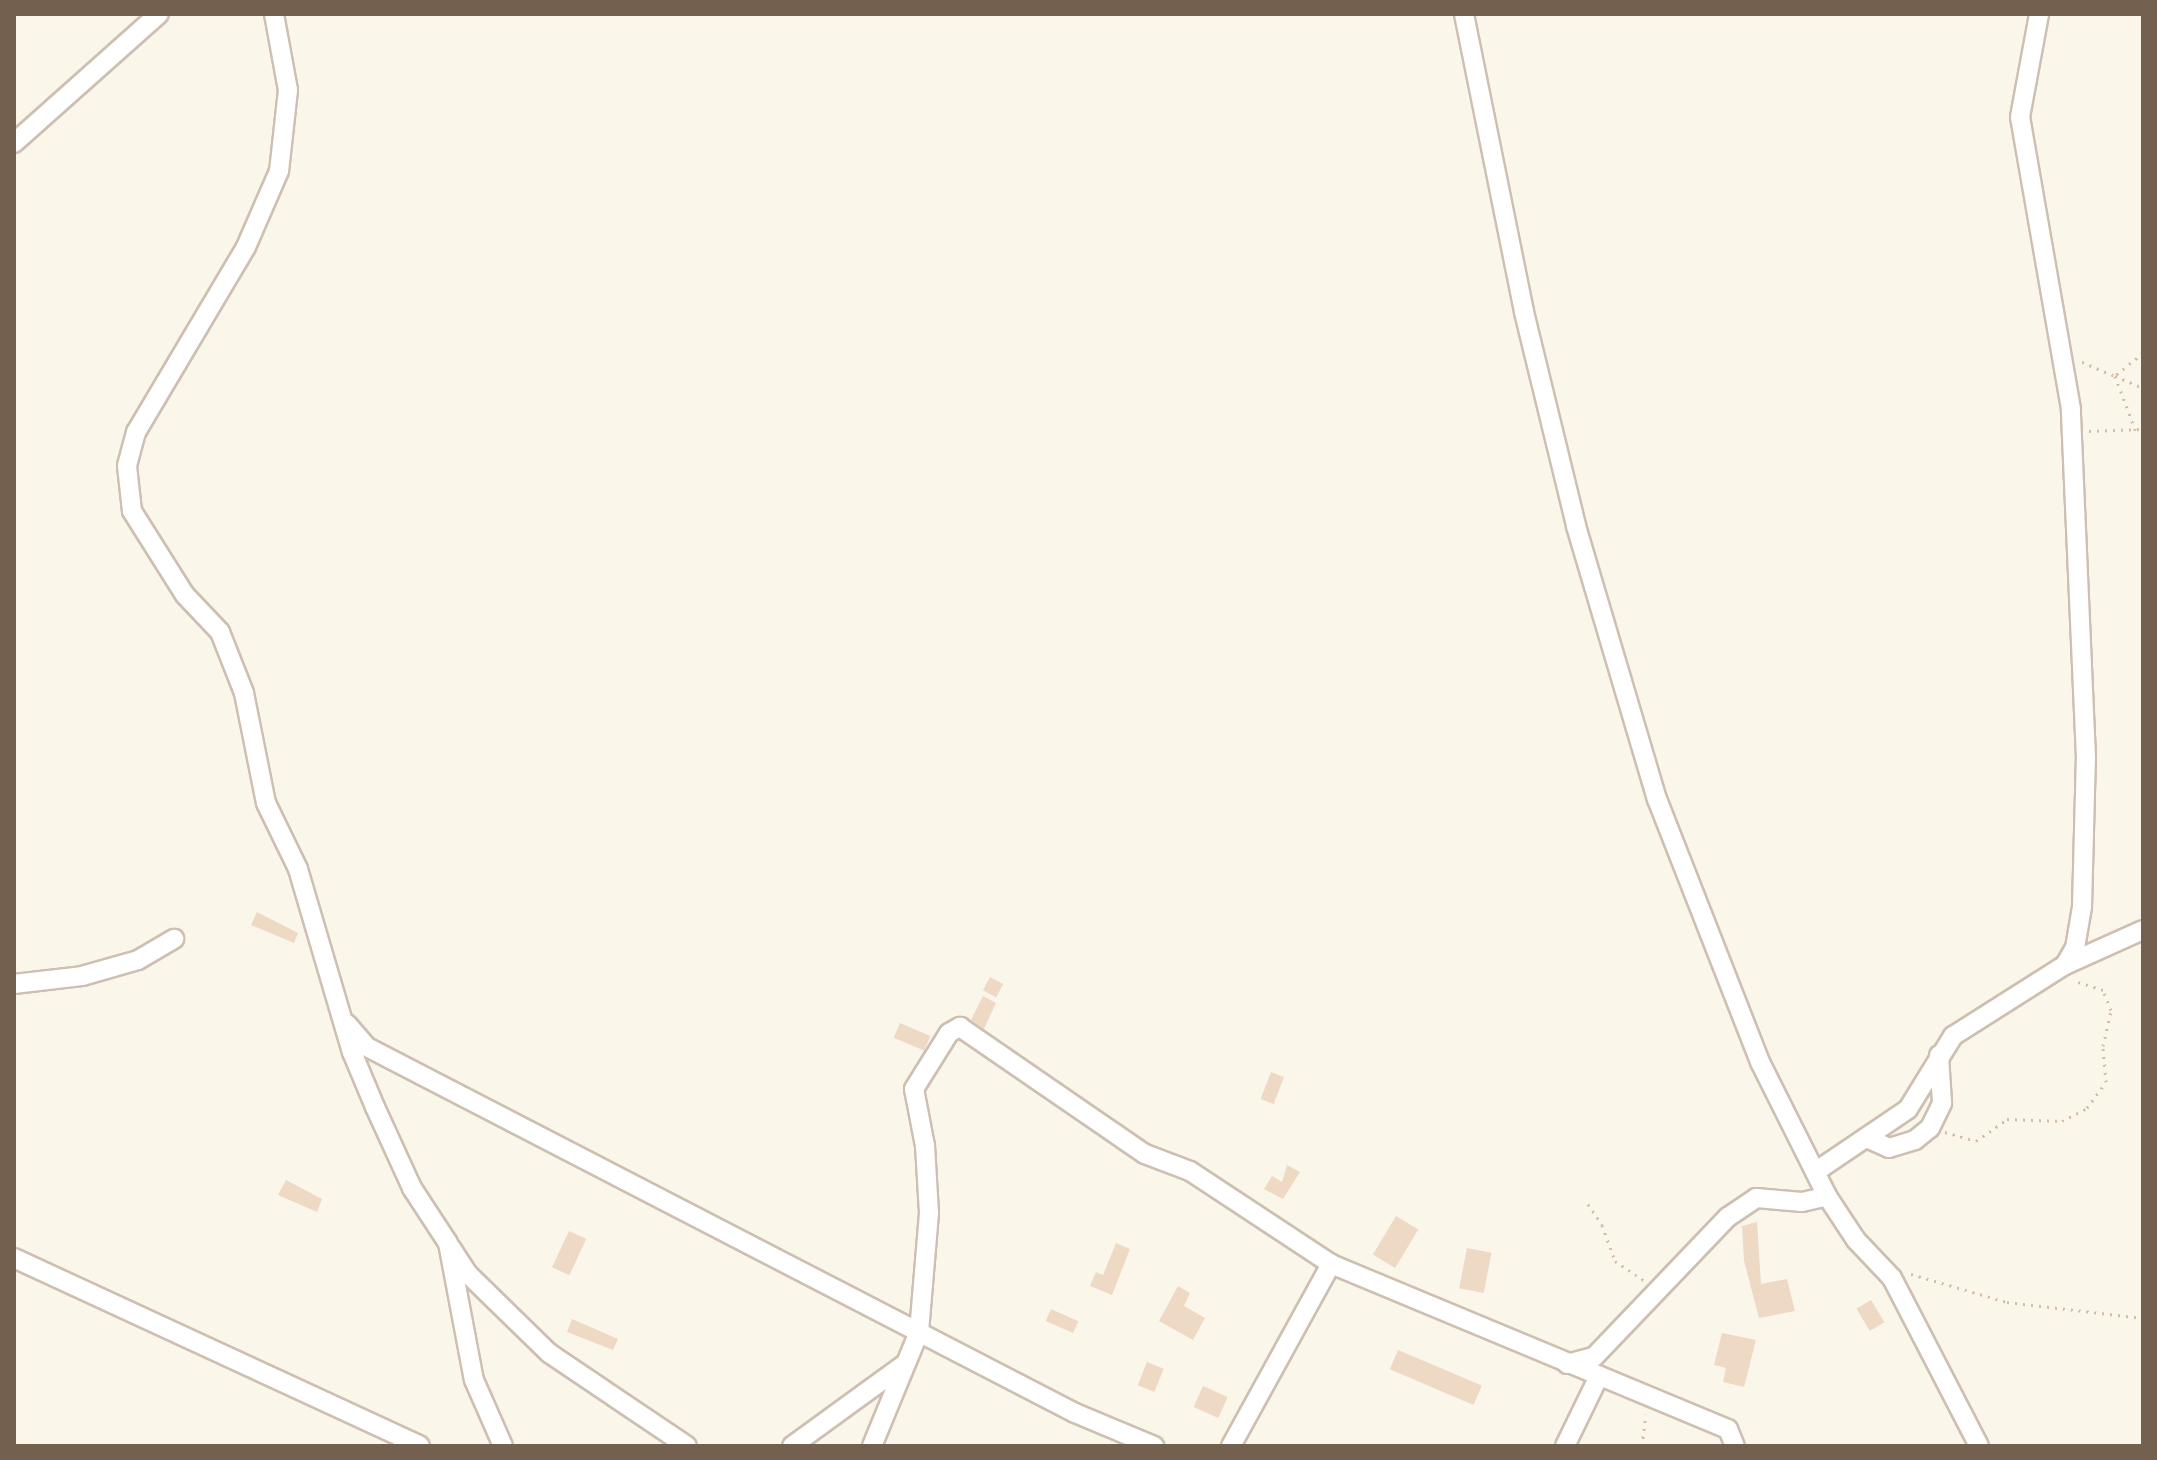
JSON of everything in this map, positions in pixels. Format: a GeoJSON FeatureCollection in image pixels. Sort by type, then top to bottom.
{"type":"FeatureCollection","features":[{"type":"Feature","properties":{"kind":"street"},"geometry":{"type":"LineString","coordinates":[[14,143],[159,14]]}},
{"type":"Feature","properties":{"kind":"street"},"geometry":{"type":"LineString","coordinates":[[274,14],[288,90],[279,171],[246,247],[136,432],[127,466],[132,511],[185,595],[220,632],[244,693],[266,803],[298,869],[352,1052],[412,1188],[468,1274],[549,1353],[687,1446]]}},
{"type":"Feature","properties":{"kind":"street"},"geometry":{"type":"LineString","coordinates":[[1464,14],[1524,312],[1621,691],[1707,936],[1760,1062],[1827,1196],[1856,1240],[1892,1278],[1979,1446]]}},
{"type":"Feature","properties":{"kind":"street"},"geometry":{"type":"LineString","coordinates":[[2039,14],[2020,117],[2079,414],[2086,758],[2082,907],[2075,948],[2065,965]]}},
{"type":"Feature","properties":{"kind":"street"},"geometry":{"type":"LineString","coordinates":[[1815,1172],[1869,1139],[1908,1109],[1953,1036],[2065,965],[2143,930]]}},
{"type":"Feature","properties":{"kind":"street"},"geometry":{"type":"LineString","coordinates":[[14,984],[124,964],[174,939]]}},
{"type":"Feature","properties":{"kind":"street"},"geometry":{"type":"LineString","coordinates":[[345,1022],[367,1047],[1075,1413],[1154,1446]]}},
{"type":"Feature","properties":{"kind":"street"},"geometry":{"type":"LineString","coordinates":[[872,1446],[919,1332],[929,1213],[925,1146],[914,1089],[949,1033],[960,1027],[1145,1154],[1190,1171],[1331,1264],[1728,1429],[1735,1446]]}},
{"type":"Feature","properties":{"kind":"street"},"geometry":{"type":"LineString","coordinates":[[1869,1139],[1889,1148],[1915,1140],[1930,1128],[1942,1103],[1939,1055]]}},
{"type":"Feature","properties":{"kind":"street"},"geometry":{"type":"LineString","coordinates":[[1567,1364],[1594,1357],[1728,1217],[1756,1198],[1802,1202],[1827,1196]]}},
{"type":"Feature","properties":{"kind":"street"},"geometry":{"type":"LineString","coordinates":[[448,1243],[474,1380],[503,1446]]}},
{"type":"Feature","properties":{"kind":"street"},"geometry":{"type":"LineString","coordinates":[[14,1258],[420,1446]]}},
{"type":"Feature","properties":{"kind":"street"},"geometry":{"type":"LineString","coordinates":[[1231,1446],[1331,1264]]}},
{"type":"Feature","properties":{"kind":"street"},"geometry":{"type":"LineString","coordinates":[[792,1446],[907,1362]]}},
{"type":"Feature","properties":{"kind":"street"},"geometry":{"type":"LineString","coordinates":[[1565,1446],[1599,1376]]}},
{"type":"Feature","properties":{"kind":"path"},"geometry":{"type":"LineString","coordinates":[[2115,376],[2143,353]]}},
{"type":"Feature","properties":{"kind":"path"},"geometry":{"type":"LineString","coordinates":[[2079,374],[2076,359],[2143,388]]}},
{"type":"Feature","properties":{"kind":"path"},"geometry":{"type":"LineString","coordinates":[[2115,376],[2136,432]]}},
{"type":"Feature","properties":{"kind":"path"},"geometry":{"type":"LineString","coordinates":[[2079,414],[2090,433]]}},
{"type":"Feature","properties":{"kind":"path"},"geometry":{"type":"LineString","coordinates":[[2079,414],[2090,433]]}},
{"type":"Feature","properties":{"kind":"path"},"geometry":{"type":"LineString","coordinates":[[2090,433],[2136,432],[2143,429]]}},
{"type":"Feature","properties":{"kind":"path"},"geometry":{"type":"LineString","coordinates":[[1930,1128],[1976,1141],[2007,1119],[2062,1121],[2087,1108],[2106,1082],[2103,1046],[2111,1010],[2103,990],[2074,980],[2065,965]]}},
{"type":"Feature","properties":{"kind":"path"},"geometry":{"type":"LineString","coordinates":[[1588,1204],[1602,1225],[1615,1261],[1659,1288]]}},
{"type":"Feature","properties":{"kind":"path"},"geometry":{"type":"LineString","coordinates":[[1892,1278],[1910,1273],[2007,1302],[2143,1318]]}},
{"type":"Feature","properties":{"kind":"path"},"geometry":{"type":"LineString","coordinates":[[1642,1446],[1647,1396]]}},
{"type":"Feature","properties":{"kind":"building"},"geometry":{"type":"Polygon","coordinates":[[[257,912],[298,933],[294,943],[251,925],[257,912]]]}},
{"type":"Feature","properties":{"kind":"building"},"geometry":{"type":"Polygon","coordinates":[[[990,977],[1003,984],[996,997],[983,990],[990,977]]]}},
{"type":"Feature","properties":{"kind":"building"},"geometry":{"type":"Polygon","coordinates":[[[983,996],[996,1003],[984,1029],[971,1020],[983,996]]]}},
{"type":"Feature","properties":{"kind":"building"},"geometry":{"type":"Polygon","coordinates":[[[900,1023],[930,1036],[924,1051],[894,1038],[900,1023]]]}},
{"type":"Feature","properties":{"kind":"building"},"geometry":{"type":"Polygon","coordinates":[[[1271,1072],[1284,1077],[1274,1104],[1261,1099],[1271,1072]]]}},
{"type":"Feature","properties":{"kind":"building"},"geometry":{"type":"Polygon","coordinates":[[[1287,1165],[1300,1172],[1283,1199],[1264,1189],[1272,1176],[1282,1182],[1287,1165]]]}},
{"type":"Feature","properties":{"kind":"building"},"geometry":{"type":"Polygon","coordinates":[[[286,1180],[322,1199],[317,1212],[278,1195],[286,1180]]]}},
{"type":"Feature","properties":{"kind":"building"},"geometry":{"type":"Polygon","coordinates":[[[1396,1216],[1418,1229],[1395,1268],[1373,1255],[1396,1216]]]}},
{"type":"Feature","properties":{"kind":"building"},"geometry":{"type":"Polygon","coordinates":[[[1757,1222],[1761,1284],[1787,1279],[1795,1311],[1759,1318],[1744,1261],[1742,1226],[1757,1222]]]}},
{"type":"Feature","properties":{"kind":"building"},"geometry":{"type":"Polygon","coordinates":[[[569,1231],[586,1239],[569,1275],[552,1267],[569,1231]]]}},
{"type":"Feature","properties":{"kind":"building"},"geometry":{"type":"Polygon","coordinates":[[[1116,1243],[1130,1249],[1112,1295],[1090,1286],[1096,1272],[1103,1275],[1116,1243]]]}},
{"type":"Feature","properties":{"kind":"building"},"geometry":{"type":"Polygon","coordinates":[[[1467,1248],[1492,1253],[1484,1293],[1459,1288],[1467,1248]]]}},
{"type":"Feature","properties":{"kind":"building"},"geometry":{"type":"Polygon","coordinates":[[[1178,1286],[1190,1293],[1184,1306],[1205,1318],[1193,1340],[1159,1321],[1178,1286]]]}},
{"type":"Feature","properties":{"kind":"building"},"geometry":{"type":"Polygon","coordinates":[[[1871,1300],[1884,1322],[1870,1331],[1856,1309],[1871,1300]]]}},
{"type":"Feature","properties":{"kind":"building"},"geometry":{"type":"Polygon","coordinates":[[[1051,1309],[1078,1321],[1073,1333],[1046,1321],[1051,1309]]]}},
{"type":"Feature","properties":{"kind":"building"},"geometry":{"type":"Polygon","coordinates":[[[572,1319],[618,1339],[613,1350],[567,1332],[572,1319]]]}},
{"type":"Feature","properties":{"kind":"building"},"geometry":{"type":"Polygon","coordinates":[[[1722,1333],[1756,1340],[1744,1387],[1723,1382],[1726,1368],[1714,1365],[1722,1333]]]}},
{"type":"Feature","properties":{"kind":"building"},"geometry":{"type":"Polygon","coordinates":[[[1398,1350],[1482,1386],[1474,1405],[1390,1369],[1398,1350]]]}},
{"type":"Feature","properties":{"kind":"building"},"geometry":{"type":"Polygon","coordinates":[[[1147,1362],[1164,1369],[1154,1392],[1138,1385],[1147,1362]]]}},
{"type":"Feature","properties":{"kind":"building"},"geometry":{"type":"Polygon","coordinates":[[[1203,1386],[1228,1397],[1218,1418],[1194,1407],[1203,1386]]]}}]}
